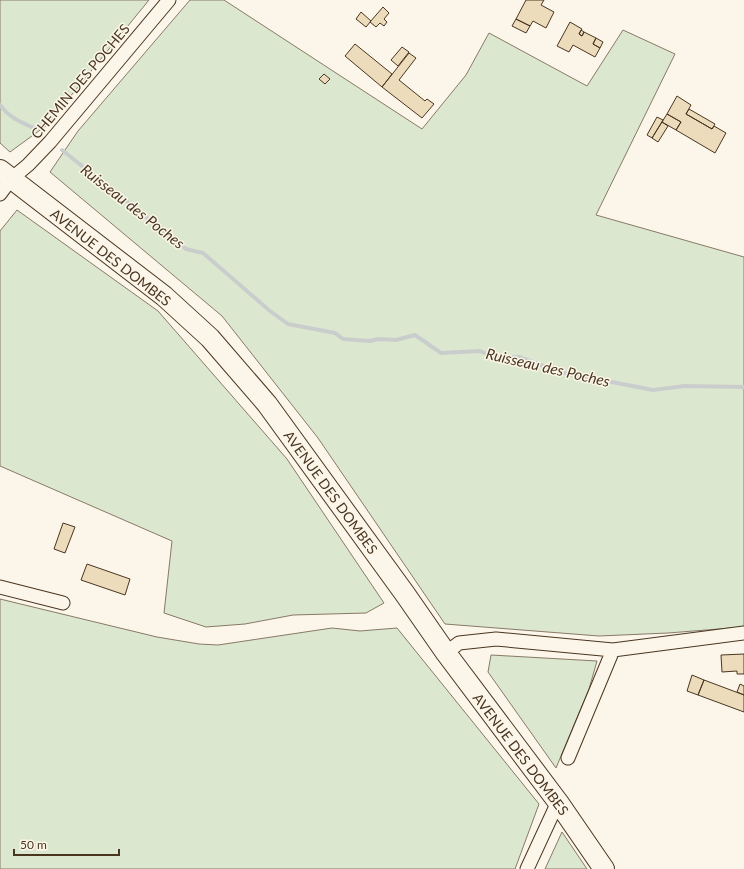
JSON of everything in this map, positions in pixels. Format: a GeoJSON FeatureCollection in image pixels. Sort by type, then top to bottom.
{"type":"FeatureCollection","features":[{"type":"Feature","properties":{"kind":"main road","name":"AVENUE DES DOMBES"},"geometry":{"type":"LineString","coordinates":[[4,181],[164,296],[210,338],[267,404],[446,653],[558,802],[604,869]]}},
{"type":"Feature","properties":{"kind":"street","name":"CHEMIN DES POCHES"},"geometry":{"type":"LineString","coordinates":[[4,181],[28,165],[50,142],[169,0]]}},
{"type":"Feature","properties":{"kind":"street"},"geometry":{"type":"LineString","coordinates":[[0,587],[63,603]]}},
{"type":"Feature","properties":{"kind":"street"},"geometry":{"type":"LineString","coordinates":[[446,653],[459,642],[496,639],[613,650],[744,633]]}},
{"type":"Feature","properties":{"kind":"street"},"geometry":{"type":"LineString","coordinates":[[568,758],[613,650]]}},
{"type":"Feature","properties":{"kind":"street"},"geometry":{"type":"LineString","coordinates":[[527,869],[558,802]]}},
{"type":"Feature","properties":{"kind":"green space"},"geometry":{"type":"Polygon","coordinates":[[[0,0],[149,0],[47,125],[10,152],[0,143],[0,0]]]}},
{"type":"Feature","properties":{"kind":"green space"},"geometry":{"type":"Polygon","coordinates":[[[190,0],[224,0],[422,129],[466,75],[489,33],[587,86],[623,30],[675,54],[596,215],[744,257],[744,627],[668,633],[599,636],[445,624],[318,438],[222,316],[50,172],[78,131],[190,0]]]}},
{"type":"Feature","properties":{"kind":"green space"},"geometry":{"type":"Polygon","coordinates":[[[17,210],[158,311],[287,459],[384,603],[366,613],[293,615],[245,624],[206,627],[164,613],[172,541],[0,466],[0,231],[17,210]]]}},
{"type":"Feature","properties":{"kind":"green space"},"geometry":{"type":"Polygon","coordinates":[[[0,599],[157,637],[199,644],[218,645],[332,628],[360,631],[397,628],[539,804],[515,869],[0,869],[0,599]]]}},
{"type":"Feature","properties":{"kind":"green space"},"geometry":{"type":"Polygon","coordinates":[[[491,655],[597,661],[589,689],[556,768],[488,672],[491,655]]]}},
{"type":"Feature","properties":{"kind":"green space"},"geometry":{"type":"Polygon","coordinates":[[[562,832],[587,869],[545,869],[562,832]]]}},
{"type":"Feature","properties":{"kind":"building"},"geometry":{"type":"Polygon","coordinates":[[[526,0],[544,0],[541,5],[554,12],[546,28],[533,21],[530,26],[516,19],[526,0]]]}},
{"type":"Feature","properties":{"kind":"building"},"geometry":{"type":"Polygon","coordinates":[[[383,7],[389,13],[384,19],[387,22],[384,26],[380,23],[376,27],[370,22],[383,7]]]}},
{"type":"Feature","properties":{"kind":"building"},"geometry":{"type":"Polygon","coordinates":[[[361,12],[371,21],[366,27],[356,19],[361,12]]]}},
{"type":"Feature","properties":{"kind":"building"},"geometry":{"type":"Polygon","coordinates":[[[516,19],[530,26],[526,33],[512,26],[516,19]]]}},
{"type":"Feature","properties":{"kind":"building"},"geometry":{"type":"Polygon","coordinates":[[[570,22],[582,29],[579,34],[582,36],[584,32],[596,38],[593,44],[600,48],[595,57],[573,45],[569,52],[557,46],[570,22]]]}},
{"type":"Feature","properties":{"kind":"building"},"geometry":{"type":"Polygon","coordinates":[[[581,30],[584,32],[582,36],[579,34],[581,30]]]}},
{"type":"Feature","properties":{"kind":"building"},"geometry":{"type":"Polygon","coordinates":[[[596,38],[603,42],[600,48],[593,44],[596,38]]]}},
{"type":"Feature","properties":{"kind":"building"},"geometry":{"type":"Polygon","coordinates":[[[355,44],[392,74],[382,87],[345,56],[355,44]]]}},
{"type":"Feature","properties":{"kind":"building"},"geometry":{"type":"Polygon","coordinates":[[[402,47],[409,52],[398,66],[391,60],[402,47]]]}},
{"type":"Feature","properties":{"kind":"building"},"geometry":{"type":"Polygon","coordinates":[[[409,53],[416,58],[399,80],[425,101],[427,99],[434,104],[422,118],[382,87],[409,53]]]}},
{"type":"Feature","properties":{"kind":"building"},"geometry":{"type":"Polygon","coordinates":[[[324,74],[330,79],[325,84],[319,79],[324,74]]]}},
{"type":"Feature","properties":{"kind":"building"},"geometry":{"type":"Polygon","coordinates":[[[677,96],[691,105],[686,114],[712,129],[714,126],[726,133],[715,153],[676,130],[681,122],[667,114],[677,96]]]}},
{"type":"Feature","properties":{"kind":"building"},"geometry":{"type":"Polygon","coordinates":[[[689,109],[715,124],[712,129],[686,114],[689,109]]]}},
{"type":"Feature","properties":{"kind":"building"},"geometry":{"type":"Polygon","coordinates":[[[667,114],[681,122],[676,130],[662,122],[667,114]]]}},
{"type":"Feature","properties":{"kind":"building"},"geometry":{"type":"Polygon","coordinates":[[[657,117],[663,120],[652,138],[647,135],[657,117]]]}},
{"type":"Feature","properties":{"kind":"building"},"geometry":{"type":"Polygon","coordinates":[[[662,122],[668,126],[658,142],[652,138],[662,122]]]}},
{"type":"Feature","properties":{"kind":"building"},"geometry":{"type":"Polygon","coordinates":[[[63,523],[75,527],[65,553],[54,549],[63,523]]]}},
{"type":"Feature","properties":{"kind":"building"},"geometry":{"type":"Polygon","coordinates":[[[87,564],[130,579],[125,595],[81,580],[87,564]]]}},
{"type":"Feature","properties":{"kind":"building"},"geometry":{"type":"Polygon","coordinates":[[[744,654],[744,674],[737,674],[737,671],[722,672],[721,655],[744,654]]]}},
{"type":"Feature","properties":{"kind":"building"},"geometry":{"type":"Polygon","coordinates":[[[692,675],[704,680],[698,695],[687,691],[692,675]]]}},
{"type":"Feature","properties":{"kind":"building"},"geometry":{"type":"Polygon","coordinates":[[[704,680],[744,695],[744,712],[698,695],[704,680]]]}},
{"type":"Feature","properties":{"kind":"building"},"geometry":{"type":"Polygon","coordinates":[[[740,684],[744,686],[744,695],[737,692],[740,684]]]}},
{"type":"Feature","properties":{"kind":"waterway","name":"Ruisseau des Poches"},"geometry":{"type":"LineString","coordinates":[[0,105],[12,117],[36,129]]}},
{"type":"Feature","properties":{"kind":"waterway","name":"Ruisseau des Poches"},"geometry":{"type":"LineString","coordinates":[[62,150],[186,249],[203,253],[270,311],[288,324],[335,333],[343,339],[370,341],[378,339],[396,340],[415,335],[441,353],[480,351],[494,357],[519,357],[560,372],[653,390],[685,386],[744,387]]}}]}
